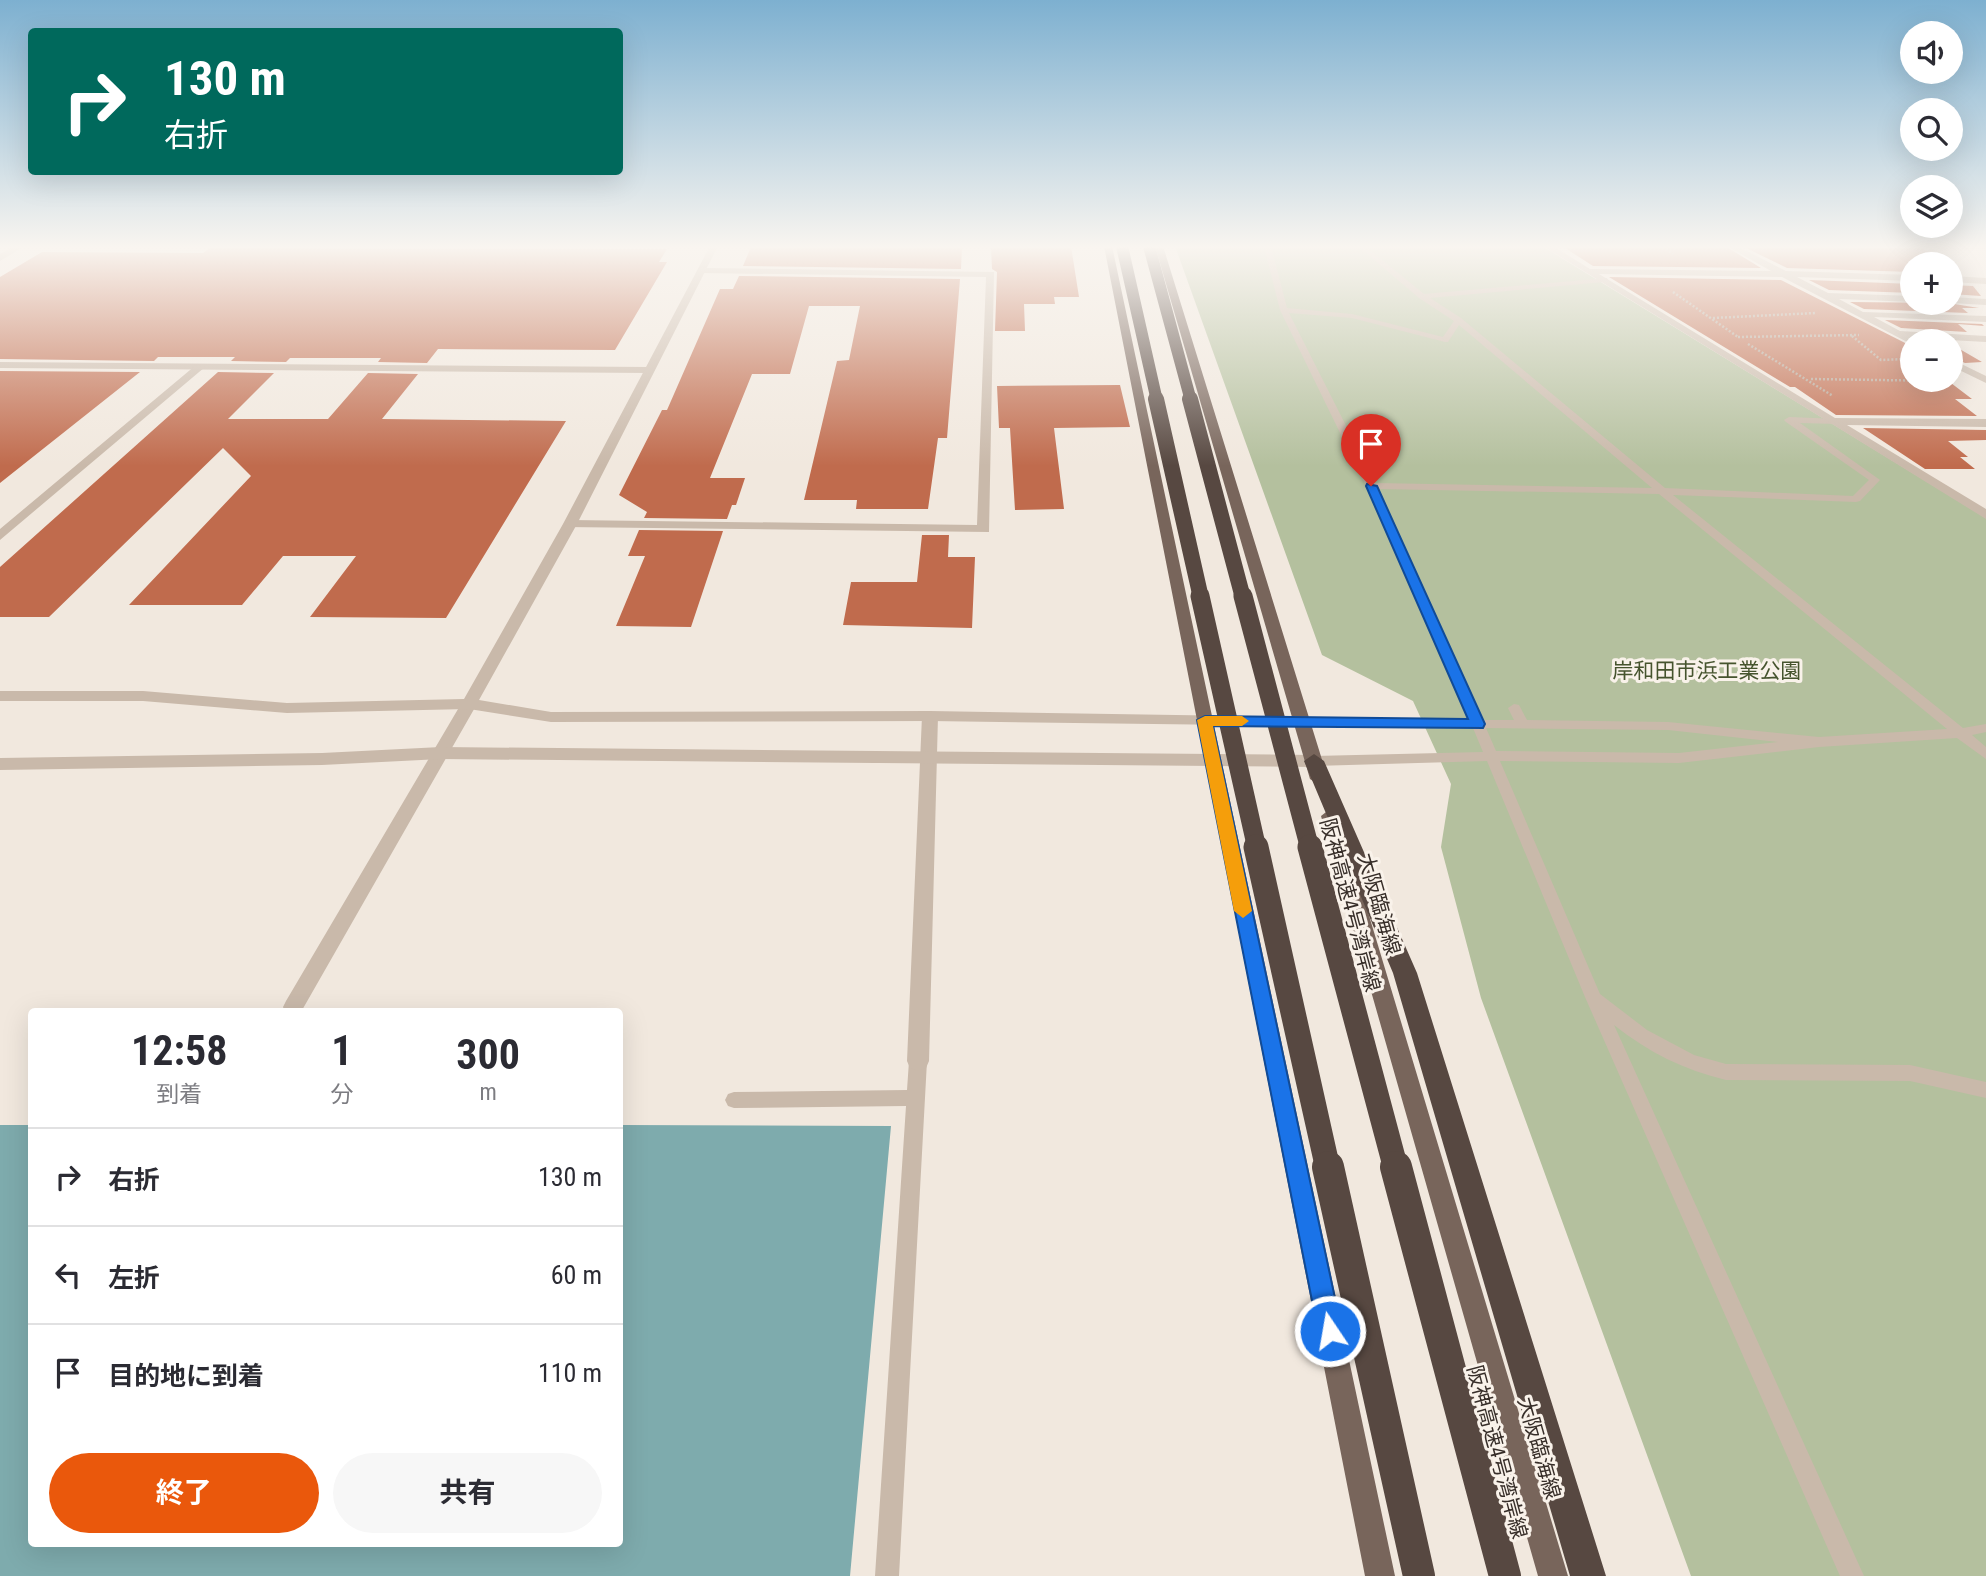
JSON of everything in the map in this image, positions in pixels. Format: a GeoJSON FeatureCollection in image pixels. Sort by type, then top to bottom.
{"type":"FeatureCollection","features":[{"type":"Feature","properties":{"kind":"highway"},"geometry":{"type":"LineString","coordinates":[[1138,320],[1419,1576]]}},
{"type":"Feature","properties":{"kind":"highway","name":"阪神高速4号湾岸線"},"geometry":{"type":"LineString","coordinates":[[1169,320],[1506,1576]]}},
{"type":"Feature","properties":{"kind":"highway"},"geometry":{"type":"LineString","coordinates":[[1314,761],[1405,973],[1588,1576]]}},
{"type":"Feature","properties":{"kind":"main road"},"geometry":{"type":"LineString","coordinates":[[1123,320],[1380,1576]]}},
{"type":"Feature","properties":{"kind":"main road","name":"大阪臨海線"},"geometry":{"type":"LineString","coordinates":[[1181,320],[1314,761],[1553,1576]]}},
{"type":"Feature","properties":{"kind":"street"},"geometry":{"type":"LineString","coordinates":[[293,1007],[470,704],[570,524],[677,320]]}},
{"type":"Feature","properties":{"kind":"street"},"geometry":{"type":"LineString","coordinates":[[570,524],[984,529],[990,320]]}},
{"type":"Feature","properties":{"kind":"street"},"geometry":{"type":"LineString","coordinates":[[1669,320],[1986,515]]}},
{"type":"Feature","properties":{"kind":"street"},"geometry":{"type":"LineString","coordinates":[[1869,320],[1900,336]]}},
{"type":"Feature","properties":{"kind":"street"},"geometry":{"type":"LineString","coordinates":[[1896,334],[1986,339]]}},
{"type":"Feature","properties":{"kind":"street"},"geometry":{"type":"LineString","coordinates":[[0,365],[649,370]]}},
{"type":"Feature","properties":{"kind":"street"},"geometry":{"type":"LineString","coordinates":[[0,536],[201,368]]}},
{"type":"Feature","properties":{"kind":"street"},"geometry":{"type":"LineString","coordinates":[[1963,368],[1986,380]]}},
{"type":"Feature","properties":{"kind":"street"},"geometry":{"type":"LineString","coordinates":[[1836,421],[1986,423]]}},
{"type":"Feature","properties":{"kind":"street"},"geometry":{"type":"LineString","coordinates":[[0,696],[143,696],[288,708],[470,704],[551,717],[930,716],[1302,722]]}},
{"type":"Feature","properties":{"kind":"street"},"geometry":{"type":"LineString","coordinates":[[918,1061],[930,716]]}},
{"type":"Feature","properties":{"kind":"street"},"geometry":{"type":"LineString","coordinates":[[0,764],[322,759],[441,753],[1314,761]]}},
{"type":"Feature","properties":{"kind":"lane"},"geometry":{"type":"LineString","coordinates":[[1289,320],[1371,486],[1478,724],[1593,997],[1852,1576]]}},
{"type":"Feature","properties":{"kind":"lane"},"geometry":{"type":"LineString","coordinates":[[1366,320],[1445,340],[1458,320],[1662,491],[1986,754]]}},
{"type":"Feature","properties":{"kind":"lane"},"geometry":{"type":"LineString","coordinates":[[1371,486],[1662,491],[1856,499],[1875,480],[1789,420],[1836,421]]}},
{"type":"Feature","properties":{"kind":"lane"},"geometry":{"type":"LineString","coordinates":[[1514,708],[1523,725]]}},
{"type":"Feature","properties":{"kind":"lane"},"geometry":{"type":"LineString","coordinates":[[1302,722],[1668,726],[1819,742]]}},
{"type":"Feature","properties":{"kind":"lane"},"geometry":{"type":"LineString","coordinates":[[1314,761],[1491,756],[1679,758],[1819,742],[1962,733],[1986,728]]}},
{"type":"Feature","properties":{"kind":"lane"},"geometry":{"type":"LineString","coordinates":[[1593,997],[1636,1034],[1705,1068],[1726,1072],[1910,1073],[1986,1090]]}},
{"type":"Feature","properties":{"kind":"lane"},"geometry":{"type":"LineString","coordinates":[[887,1576],[918,1061]]}},
{"type":"Feature","properties":{"kind":"lane"},"geometry":{"type":"LineString","coordinates":[[734,1100],[915,1098]]}},
{"type":"Feature","properties":{"kind":"path"},"geometry":{"type":"LineString","coordinates":[[1714,320],[1737,337],[1811,379],[1870,422]]}},
{"type":"Feature","properties":{"kind":"path"},"geometry":{"type":"LineString","coordinates":[[1737,337],[1896,334]]}},
{"type":"Feature","properties":{"kind":"path"},"geometry":{"type":"LineString","coordinates":[[1851,335],[1866,344],[1881,359],[1900,359]]}},
{"type":"Feature","properties":{"kind":"path"},"geometry":{"type":"LineString","coordinates":[[1811,379],[1900,380]]}},
{"type":"Feature","properties":{"kind":"green space","name":"岸和田市浜工業公園"},"geometry":{"type":"Polygon","coordinates":[[[1201,320],[1662,320],[1986,518],[1986,1576],[1691,1576],[1481,998],[1441,847],[1451,784],[1413,701],[1322,655],[1201,320]]]}},
{"type":"Feature","properties":{"kind":"water"},"geometry":{"type":"Polygon","coordinates":[[[0,1125],[28,1125],[28,1547],[623,1547],[623,1125],[891,1126],[850,1576],[0,1576],[0,1125]]]}},
{"type":"Feature","properties":{"kind":"building"},"geometry":{"type":"Polygon","coordinates":[[[0,320],[633,320],[615,350],[438,349],[427,363],[378,362],[381,358],[290,358],[286,362],[231,361],[235,357],[158,357],[154,361],[0,359],[0,320]]]}},
{"type":"Feature","properties":{"kind":"building"},"geometry":{"type":"Polygon","coordinates":[[[707,320],[805,320],[790,374],[752,374],[710,478],[745,478],[736,505],[732,505],[727,519],[644,518],[647,512],[619,495],[662,410],[667,410],[707,320]]]}},
{"type":"Feature","properties":{"kind":"building"},"geometry":{"type":"Polygon","coordinates":[[[857,320],[957,320],[947,438],[938,438],[928,509],[856,509],[857,500],[804,500],[837,361],[849,360],[857,320]]]}},
{"type":"Feature","properties":{"kind":"building"},"geometry":{"type":"Polygon","coordinates":[[[995,320],[1025,320],[1025,331],[995,331],[995,320]]]}},
{"type":"Feature","properties":{"kind":"building"},"geometry":{"type":"Polygon","coordinates":[[[1679,320],[1859,320],[1900,340],[1900,392],[1963,392],[1972,399],[1955,399],[1977,416],[1836,415],[1795,387],[1790,387],[1679,320]]]}},
{"type":"Feature","properties":{"kind":"building"},"geometry":{"type":"Polygon","coordinates":[[[1885,320],[1982,324],[1984,326],[1958,324],[1967,332],[1963,332],[1963,329],[1901,328],[1885,320]]]}},
{"type":"Feature","properties":{"kind":"building"},"geometry":{"type":"Polygon","coordinates":[[[1963,351],[1982,362],[1965,363],[1963,351]]]}},
{"type":"Feature","properties":{"kind":"building"},"geometry":{"type":"Polygon","coordinates":[[[0,371],[140,372],[0,483],[0,371]]]}},
{"type":"Feature","properties":{"kind":"building"},"geometry":{"type":"Polygon","coordinates":[[[218,372],[274,373],[228,419],[328,419],[368,373],[418,374],[382,419],[566,421],[446,618],[310,617],[356,556],[283,556],[242,605],[129,605],[251,476],[223,448],[49,617],[0,617],[0,567],[218,372]]]}},
{"type":"Feature","properties":{"kind":"building"},"geometry":{"type":"Polygon","coordinates":[[[1120,385],[1130,427],[1054,428],[1064,509],[1015,510],[1010,428],[999,428],[997,386],[1120,385]]]}},
{"type":"Feature","properties":{"kind":"building"},"geometry":{"type":"Polygon","coordinates":[[[1863,428],[1986,430],[1986,440],[1948,441],[1968,457],[1960,457],[1975,469],[1925,469],[1863,428]]]}},
{"type":"Feature","properties":{"kind":"building"},"geometry":{"type":"Polygon","coordinates":[[[639,530],[723,531],[691,627],[616,626],[645,556],[628,556],[639,530]]]}},
{"type":"Feature","properties":{"kind":"building"},"geometry":{"type":"Polygon","coordinates":[[[922,535],[949,535],[948,557],[975,557],[972,628],[843,625],[851,582],[917,582],[922,535]]]}},
{"type":"Feature","properties":{"kind":"slow traffic"},"geometry":{"type":"LineString","coordinates":[[1242,721],[1205,720],[1243,911]]}},
{"type":"Feature","properties":{"kind":"route"},"geometry":{"type":"LineString","coordinates":[[1330,1331],[1205,720],[1478,724],[1371,486]]}}]}
